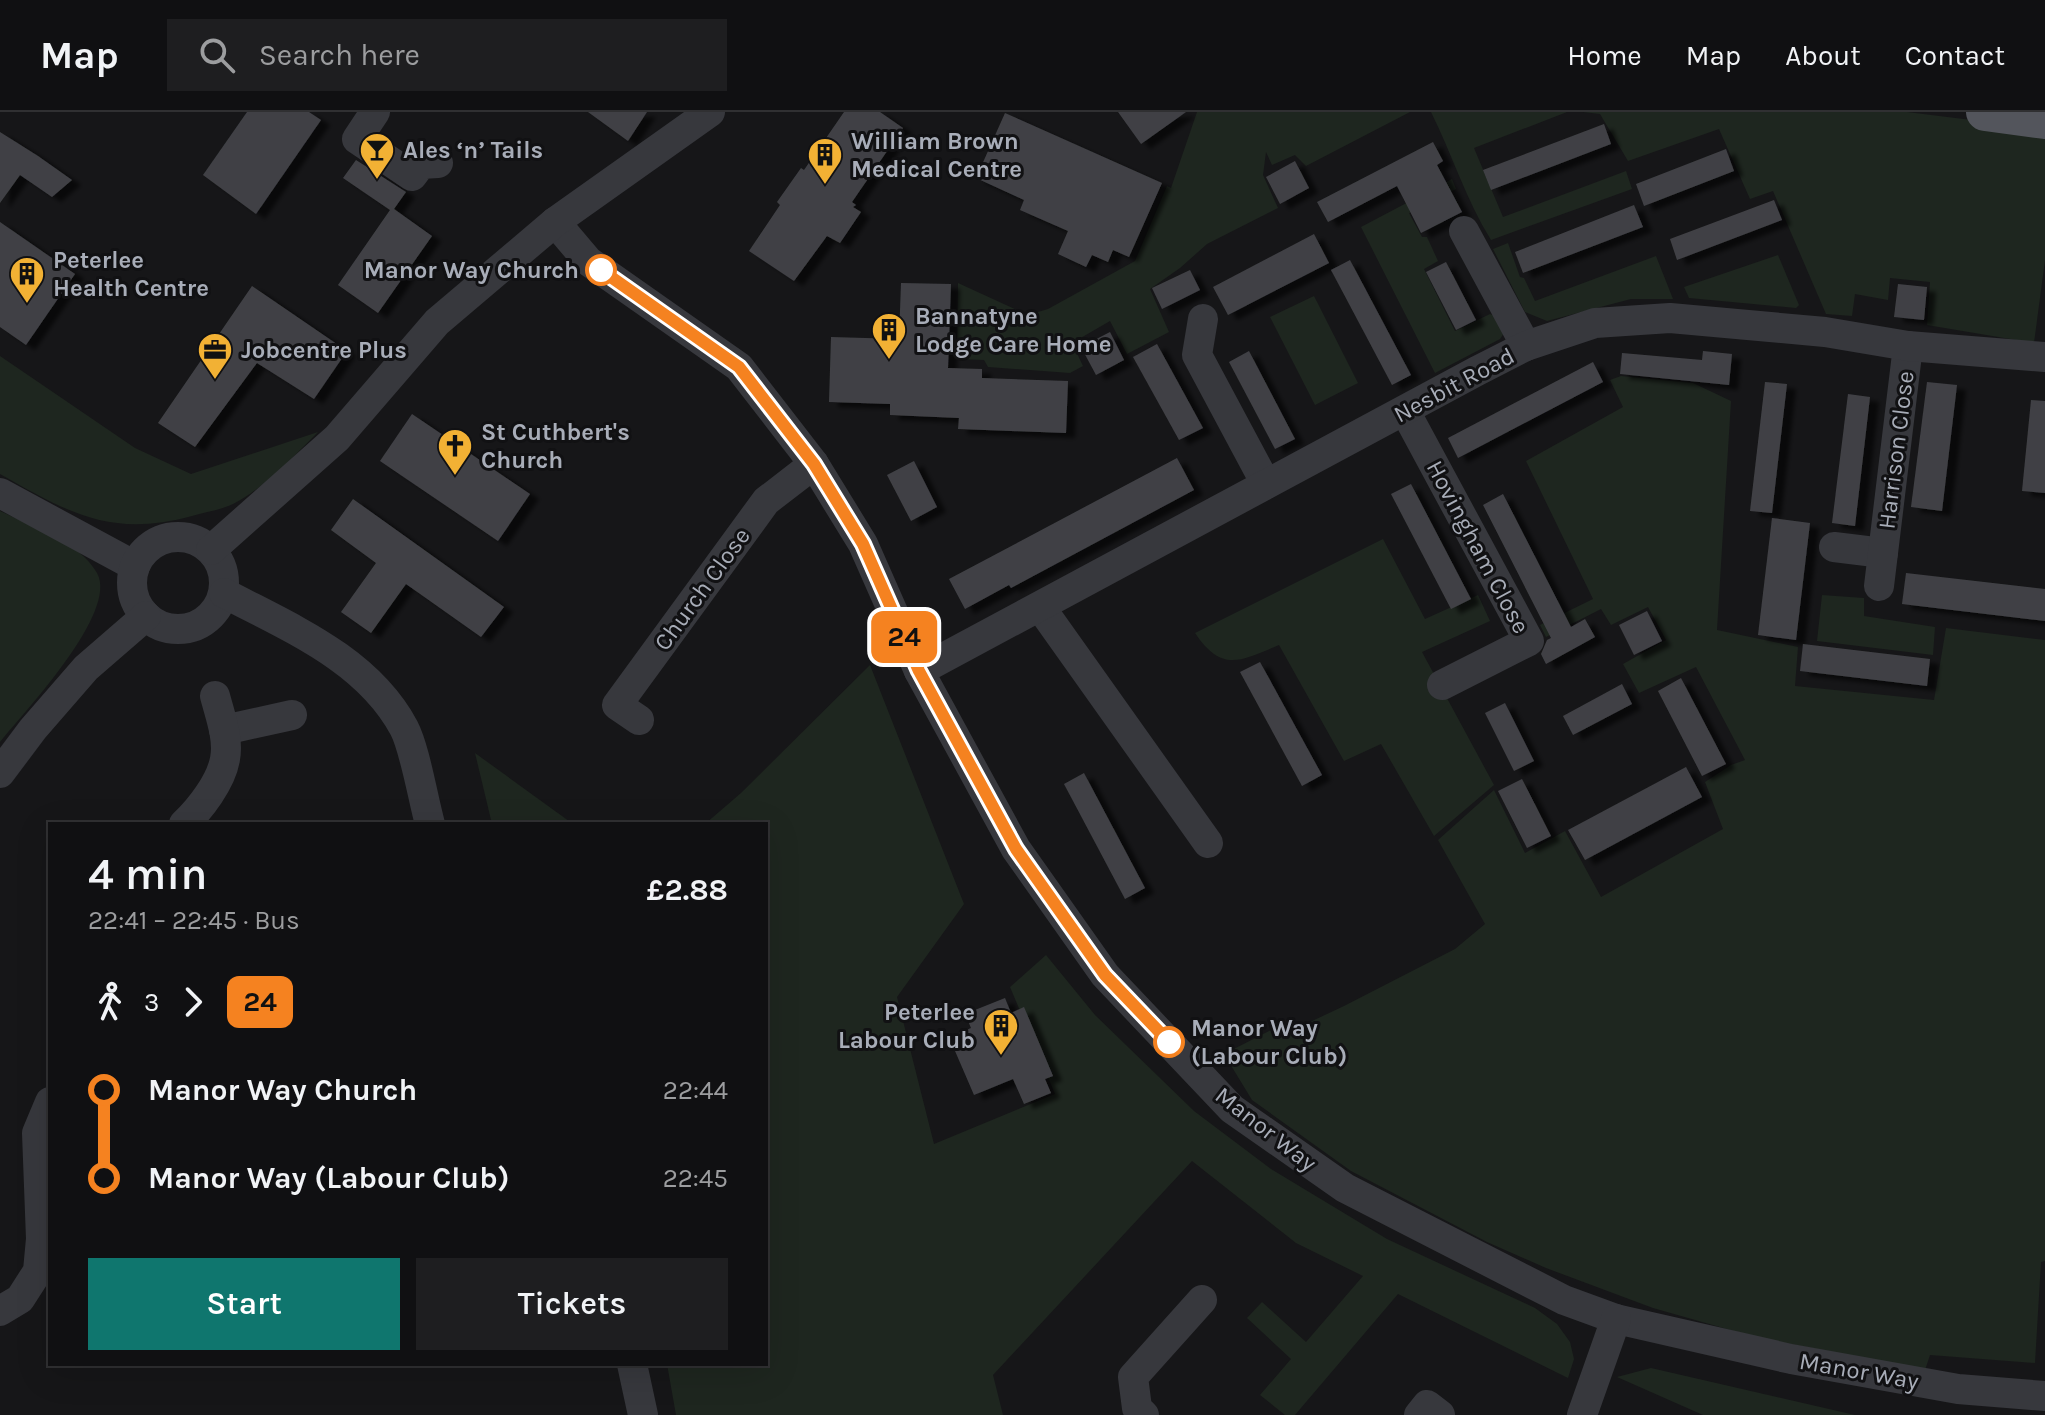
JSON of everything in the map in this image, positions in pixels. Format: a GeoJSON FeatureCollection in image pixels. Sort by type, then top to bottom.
{"type":"FeatureCollection","features":[{"type":"Feature","properties":{"kind":"main road"},"geometry":{"type":"LineString","coordinates":[[1985,112],[2045,120]]}},
{"type":"Feature","properties":{"kind":"street"},"geometry":{"type":"LineString","coordinates":[[375,112],[357,139],[412,176],[421,164],[438,163]]}},
{"type":"Feature","properties":{"kind":"street"},"geometry":{"type":"LineString","coordinates":[[211,550],[337,438],[437,322],[555,222],[710,112]]}},
{"type":"Feature","properties":{"kind":"street","name":"Manor Way"},"geometry":{"type":"LineString","coordinates":[[555,222],[588,261],[739,367],[814,464],[863,544],[919,671],[1016,849],[1105,975],[1232,1109],[1345,1188],[1564,1300],[1616,1319],[1791,1359],[1958,1389],[2045,1396]]}},
{"type":"Feature","properties":{"kind":"street"},"geometry":{"type":"LineString","coordinates":[[1464,231],[1526,346]]}},
{"type":"Feature","properties":{"kind":"street","name":"Nesbit Road"},"geometry":{"type":"LineString","coordinates":[[919,671],[1526,346],[1595,323],[1670,318],[1825,332],[1908,346],[2045,357]]}},
{"type":"Feature","properties":{"kind":"street"},"geometry":{"type":"LineString","coordinates":[[1203,319],[1197,355],[1266,484]]}},
{"type":"Feature","properties":{"kind":"street","name":"Harrison Close"},"geometry":{"type":"LineString","coordinates":[[1879,586],[1908,346]]}},
{"type":"Feature","properties":{"kind":"street","name":"Hovingham Close"},"geometry":{"type":"LineString","coordinates":[[1405,411],[1529,641],[1442,685]]}},
{"type":"Feature","properties":{"kind":"street","name":"Church Close"},"geometry":{"type":"LineString","coordinates":[[639,720],[617,705],[766,501],[814,464]]}},
{"type":"Feature","properties":{"kind":"street"},"geometry":{"type":"LineString","coordinates":[[0,493],[135,566]]}},
{"type":"Feature","properties":{"kind":"street"},"geometry":{"type":"LineString","coordinates":[[171,537],[198,540],[220,561],[225,577],[224,593],[215,611],[193,627],[177,629],[159,625],[146,616],[136,602],[132,586],[135,566],[143,552],[156,542],[171,537]]}},
{"type":"Feature","properties":{"kind":"street","name":"Harrison Close"},"geometry":{"type":"LineString","coordinates":[[1834,547],[1883,553]]}},
{"type":"Feature","properties":{"kind":"street"},"geometry":{"type":"LineString","coordinates":[[224,593],[311,638],[352,666],[383,695],[406,731],[429,822]]}},
{"type":"Feature","properties":{"kind":"street"},"geometry":{"type":"LineString","coordinates":[[1041,608],[1208,843]]}},
{"type":"Feature","properties":{"kind":"street"},"geometry":{"type":"LineString","coordinates":[[0,773],[86,668],[146,616]]}},
{"type":"Feature","properties":{"kind":"street"},"geometry":{"type":"LineString","coordinates":[[186,822],[208,797],[225,760],[224,730],[215,696]]}},
{"type":"Feature","properties":{"kind":"street"},"geometry":{"type":"LineString","coordinates":[[224,730],[292,715]]}},
{"type":"Feature","properties":{"kind":"street"},"geometry":{"type":"LineString","coordinates":[[0,1311],[20,1299],[38,1271],[41,1239],[37,1133],[48,1107]]}},
{"type":"Feature","properties":{"kind":"street"},"geometry":{"type":"LineString","coordinates":[[1144,1415],[1137,1408],[1133,1377],[1202,1300]]}},
{"type":"Feature","properties":{"kind":"street"},"geometry":{"type":"LineString","coordinates":[[1582,1415],[1616,1319]]}},
{"type":"Feature","properties":{"kind":"street"},"geometry":{"type":"LineString","coordinates":[[632,1366],[643,1415]]}},
{"type":"Feature","properties":{"kind":"street"},"geometry":{"type":"LineString","coordinates":[[1419,1415],[1427,1405],[1440,1415]]}},
{"type":"Feature","properties":{"kind":"shaded area"},"geometry":{"type":"Polygon","coordinates":[[[1197,112],[1410,112],[1306,166],[1295,155],[1272,165],[1266,152],[1263,175],[1278,208],[1207,244],[1150,289],[1169,332],[1127,354],[1110,321],[1072,343],[1083,366],[1070,373],[988,367],[984,360],[957,359],[958,283],[1028,315],[1048,309],[1135,261],[1167,186],[1171,188],[1197,112]]]}},
{"type":"Feature","properties":{"kind":"shaded area"},"geometry":{"type":"Polygon","coordinates":[[[1431,112],[1567,112],[1474,148],[1503,217],[1626,171],[1632,189],[1491,240],[1431,112]]]}},
{"type":"Feature","properties":{"kind":"shaded area"},"geometry":{"type":"Polygon","coordinates":[[[1583,112],[1907,112],[2045,129],[2045,260],[2034,343],[1927,325],[1930,282],[1890,278],[1888,300],[1855,294],[1852,316],[1826,314],[1773,191],[1750,199],[1719,129],[1628,161],[1600,114],[1583,112]]]}},
{"type":"Feature","properties":{"kind":"shaded area"},"geometry":{"type":"Polygon","coordinates":[[[1452,179],[1456,189],[1409,213],[1422,237],[1427,237],[1438,261],[1424,269],[1455,331],[1490,314],[1495,316],[1504,333],[1500,339],[1435,373],[1361,227],[1452,179]]]}},
{"type":"Feature","properties":{"kind":"shaded area"},"geometry":{"type":"Polygon","coordinates":[[[1508,243],[1520,277],[1524,278],[1535,301],[1656,256],[1673,299],[1631,299],[1547,321],[1525,312],[1493,249],[1508,243]]]}},
{"type":"Feature","properties":{"kind":"shaded area"},"geometry":{"type":"Polygon","coordinates":[[[1778,255],[1799,305],[1796,308],[1689,298],[1684,287],[1778,255]]]}},
{"type":"Feature","properties":{"kind":"shaded area"},"geometry":{"type":"Polygon","coordinates":[[[1314,296],[1358,383],[1315,405],[1270,317],[1314,296]]]}},
{"type":"Feature","properties":{"kind":"shaded area"},"geometry":{"type":"Polygon","coordinates":[[[0,356],[135,448],[191,474],[318,432],[268,480],[228,506],[163,522],[114,523],[92,518],[48,500],[0,474],[0,356]]]}},
{"type":"Feature","properties":{"kind":"shaded area"},"geometry":{"type":"Polygon","coordinates":[[[1621,376],[1693,383],[1731,401],[1717,630],[1798,647],[1795,686],[1934,700],[1946,628],[2045,640],[2045,1261],[2041,1262],[2035,1363],[1930,1355],[1925,1370],[1755,1337],[1653,1308],[1546,1268],[1487,1242],[1351,1171],[1252,1100],[1224,1054],[1285,1023],[1310,1022],[1344,1006],[1455,949],[1485,924],[1438,840],[1494,790],[1525,853],[1565,831],[1601,897],[1723,829],[1705,782],[1745,760],[1696,667],[1639,693],[1623,664],[1666,640],[1648,607],[1611,625],[1601,609],[1546,637],[1540,625],[1593,599],[1526,461],[1623,407],[1610,380],[1621,376]]]}},
{"type":"Feature","properties":{"kind":"shaded area"},"geometry":{"type":"Polygon","coordinates":[[[0,511],[67,543],[79,552],[97,573],[100,590],[95,612],[83,635],[0,742],[0,511]]]}},
{"type":"Feature","properties":{"kind":"shaded area"},"geometry":{"type":"Polygon","coordinates":[[[1383,539],[1425,619],[1478,595],[1490,621],[1422,652],[1494,785],[1434,836],[1381,744],[1344,761],[1279,645],[1242,659],[1223,659],[1205,646],[1195,633],[1383,539]]]}},
{"type":"Feature","properties":{"kind":"shaded area"},"geometry":{"type":"Polygon","coordinates":[[[1822,595],[1864,598],[1864,616],[1935,627],[1933,655],[1817,641],[1822,595]]]}},
{"type":"Feature","properties":{"kind":"shaded area"},"geometry":{"type":"Polygon","coordinates":[[[870,665],[964,904],[897,997],[934,1144],[1055,1094],[1010,987],[1046,955],[1095,1015],[1194,1111],[1271,1169],[1387,1239],[1535,1308],[1557,1324],[1570,1342],[1574,1359],[1568,1378],[1398,1294],[1295,1415],[1285,1415],[1260,1395],[1291,1359],[1247,1318],[1262,1302],[1306,1342],[1363,1276],[1296,1243],[1192,1161],[993,1375],[1003,1415],[676,1415],[667,1366],[768,1366],[768,822],[707,822],[741,793],[870,665]]]}},
{"type":"Feature","properties":{"kind":"shaded area"},"geometry":{"type":"Polygon","coordinates":[[[475,753],[570,822],[492,822],[475,753]]]}},
{"type":"Feature","properties":{"kind":"shaded area"},"geometry":{"type":"Polygon","coordinates":[[[1651,1368],[1855,1415],[1703,1415],[1617,1377],[1651,1368]]]}},
{"type":"Feature","properties":{"kind":"building"},"geometry":{"type":"Polygon","coordinates":[[[247,112],[309,112],[321,120],[256,214],[203,175],[247,112]]]}},
{"type":"Feature","properties":{"kind":"building"},"geometry":{"type":"Polygon","coordinates":[[[588,112],[647,112],[628,141],[588,112]]]}},
{"type":"Feature","properties":{"kind":"building","name":"William Brown Medical Centre"},"geometry":{"type":"Polygon","coordinates":[[[844,112],[880,112],[903,128],[852,202],[856,205],[853,207],[861,212],[840,243],[827,236],[794,281],[749,251],[780,205],[777,202],[801,168],[804,170],[844,112]]]}},
{"type":"Feature","properties":{"kind":"building"},"geometry":{"type":"Polygon","coordinates":[[[1118,112],[1186,112],[1141,144],[1118,112]]]}},
{"type":"Feature","properties":{"kind":"building"},"geometry":{"type":"Polygon","coordinates":[[[1005,113],[1162,183],[1129,257],[1113,250],[1108,262],[1092,255],[1086,267],[1058,254],[1068,231],[1020,210],[1024,200],[976,178],[1005,113]]]}},
{"type":"Feature","properties":{"kind":"building"},"geometry":{"type":"Polygon","coordinates":[[[1604,124],[1611,144],[1491,190],[1483,170],[1604,124]]]}},
{"type":"Feature","properties":{"kind":"building","name":"Peterlee Health Centre"},"geometry":{"type":"Polygon","coordinates":[[[0,132],[72,180],[52,197],[20,175],[0,203],[0,132]]]}},
{"type":"Feature","properties":{"kind":"building"},"geometry":{"type":"Polygon","coordinates":[[[1433,142],[1443,161],[1437,165],[1462,212],[1421,233],[1397,186],[1328,222],[1317,202],[1433,142]]]}},
{"type":"Feature","properties":{"kind":"building"},"geometry":{"type":"Polygon","coordinates":[[[1726,149],[1734,171],[1644,206],[1636,184],[1726,149]]]}},
{"type":"Feature","properties":{"kind":"building"},"geometry":{"type":"Polygon","coordinates":[[[356,160],[406,192],[394,209],[432,236],[378,313],[338,285],[390,210],[343,178],[356,160]]]}},
{"type":"Feature","properties":{"kind":"building"},"geometry":{"type":"Polygon","coordinates":[[[1295,161],[1309,188],[1280,204],[1266,177],[1295,161]]]}},
{"type":"Feature","properties":{"kind":"building"},"geometry":{"type":"Polygon","coordinates":[[[1774,200],[1782,220],[1677,260],[1670,239],[1774,200]]]}},
{"type":"Feature","properties":{"kind":"building"},"geometry":{"type":"Polygon","coordinates":[[[1634,205],[1643,227],[1523,273],[1515,252],[1634,205]]]}},
{"type":"Feature","properties":{"kind":"building","name":"Peterlee Health Centre"},"geometry":{"type":"Polygon","coordinates":[[[0,222],[75,274],[26,345],[0,327],[0,222]]]}},
{"type":"Feature","properties":{"kind":"building"},"geometry":{"type":"Polygon","coordinates":[[[1314,234],[1329,263],[1228,315],[1213,287],[1314,234]]]}},
{"type":"Feature","properties":{"kind":"building"},"geometry":{"type":"Polygon","coordinates":[[[1350,260],[1411,375],[1392,385],[1331,270],[1350,260]]]}},
{"type":"Feature","properties":{"kind":"building"},"geometry":{"type":"Polygon","coordinates":[[[1446,262],[1476,320],[1456,330],[1426,272],[1446,262]]]}},
{"type":"Feature","properties":{"kind":"building"},"geometry":{"type":"Polygon","coordinates":[[[1190,270],[1200,290],[1162,309],[1152,288],[1190,270]]]}},
{"type":"Feature","properties":{"kind":"building","name":"Bannatyne Lodge Care Home"},"geometry":{"type":"Polygon","coordinates":[[[901,283],[951,284],[948,368],[982,369],[982,378],[1068,381],[1066,433],[958,429],[959,418],[890,415],[890,404],[829,402],[831,337],[899,339],[901,283]]]}},
{"type":"Feature","properties":{"kind":"building"},"geometry":{"type":"Polygon","coordinates":[[[1898,284],[1927,287],[1924,320],[1894,317],[1898,284]]]}},
{"type":"Feature","properties":{"kind":"building","name":"Jobcentre Plus"},"geometry":{"type":"Polygon","coordinates":[[[252,286],[347,351],[314,399],[257,363],[195,447],[158,423],[252,286]]]}},
{"type":"Feature","properties":{"kind":"building"},"geometry":{"type":"Polygon","coordinates":[[[1110,332],[1124,360],[1096,375],[1081,347],[1110,332]]]}},
{"type":"Feature","properties":{"kind":"building"},"geometry":{"type":"Polygon","coordinates":[[[1157,344],[1203,428],[1179,440],[1133,357],[1157,344]]]}},
{"type":"Feature","properties":{"kind":"building"},"geometry":{"type":"Polygon","coordinates":[[[1249,351],[1295,439],[1275,449],[1229,362],[1249,351]]]}},
{"type":"Feature","properties":{"kind":"building"},"geometry":{"type":"Polygon","coordinates":[[[1703,351],[1732,354],[1729,385],[1620,374],[1622,353],[1702,360],[1703,351]]]}},
{"type":"Feature","properties":{"kind":"building"},"geometry":{"type":"Polygon","coordinates":[[[1593,362],[1603,382],[1458,458],[1448,438],[1593,362]]]}},
{"type":"Feature","properties":{"kind":"building"},"geometry":{"type":"Polygon","coordinates":[[[1765,382],[1787,384],[1772,513],[1750,511],[1765,382]]]}},
{"type":"Feature","properties":{"kind":"building"},"geometry":{"type":"Polygon","coordinates":[[[1927,382],[1957,385],[1942,511],[1911,507],[1927,382]]]}},
{"type":"Feature","properties":{"kind":"building"},"geometry":{"type":"Polygon","coordinates":[[[1848,394],[1870,397],[1855,526],[1832,523],[1848,394]]]}},
{"type":"Feature","properties":{"kind":"building"},"geometry":{"type":"Polygon","coordinates":[[[2031,400],[2045,401],[2045,493],[2022,491],[2031,400]]]}},
{"type":"Feature","properties":{"kind":"building","name":"St Cuthbert's Church"},"geometry":{"type":"Polygon","coordinates":[[[412,414],[530,494],[498,541],[380,461],[412,414]]]}},
{"type":"Feature","properties":{"kind":"building"},"geometry":{"type":"Polygon","coordinates":[[[1177,458],[1194,490],[1011,588],[1009,585],[965,609],[949,579],[1177,458]]]}},
{"type":"Feature","properties":{"kind":"building"},"geometry":{"type":"Polygon","coordinates":[[[914,461],[937,507],[911,521],[887,475],[914,461]]]}},
{"type":"Feature","properties":{"kind":"building"},"geometry":{"type":"Polygon","coordinates":[[[1411,484],[1471,599],[1451,609],[1391,494],[1411,484]]]}},
{"type":"Feature","properties":{"kind":"building"},"geometry":{"type":"Polygon","coordinates":[[[1503,494],[1571,627],[1585,619],[1595,637],[1546,664],[1541,654],[1551,638],[1483,505],[1503,494]]]}},
{"type":"Feature","properties":{"kind":"building"},"geometry":{"type":"Polygon","coordinates":[[[353,499],[504,607],[481,637],[406,584],[371,633],[341,612],[376,563],[331,530],[353,499]]]}},
{"type":"Feature","properties":{"kind":"building"},"geometry":{"type":"Polygon","coordinates":[[[1772,518],[1810,523],[1796,640],[1758,635],[1772,518]]]}},
{"type":"Feature","properties":{"kind":"building"},"geometry":{"type":"Polygon","coordinates":[[[1906,573],[2045,589],[2045,621],[1902,604],[1906,573]]]}},
{"type":"Feature","properties":{"kind":"building"},"geometry":{"type":"Polygon","coordinates":[[[1647,611],[1662,641],[1634,655],[1619,625],[1647,611]]]}},
{"type":"Feature","properties":{"kind":"building"},"geometry":{"type":"Polygon","coordinates":[[[1803,644],[1930,659],[1927,686],[1800,671],[1803,644]]]}},
{"type":"Feature","properties":{"kind":"building"},"geometry":{"type":"Polygon","coordinates":[[[1260,662],[1322,775],[1302,786],[1240,672],[1260,662]]]}},
{"type":"Feature","properties":{"kind":"building"},"geometry":{"type":"Polygon","coordinates":[[[1681,678],[1726,764],[1702,776],[1658,691],[1681,678]]]}},
{"type":"Feature","properties":{"kind":"building"},"geometry":{"type":"Polygon","coordinates":[[[1622,684],[1632,704],[1573,735],[1563,716],[1622,684]]]}},
{"type":"Feature","properties":{"kind":"building"},"geometry":{"type":"Polygon","coordinates":[[[1505,703],[1534,761],[1514,771],[1485,713],[1505,703]]]}},
{"type":"Feature","properties":{"kind":"building"},"geometry":{"type":"Polygon","coordinates":[[[1686,767],[1702,797],[1585,860],[1568,830],[1686,767]]]}},
{"type":"Feature","properties":{"kind":"building"},"geometry":{"type":"Polygon","coordinates":[[[1084,773],[1145,888],[1125,899],[1064,784],[1084,773]]]}},
{"type":"Feature","properties":{"kind":"building"},"geometry":{"type":"Polygon","coordinates":[[[1522,779],[1551,836],[1527,848],[1498,791],[1522,779]]]}},
{"type":"Feature","properties":{"kind":"building","name":"Peterlee Labour Club"},"geometry":{"type":"Polygon","coordinates":[[[1005,998],[1011,1013],[1024,1007],[1053,1076],[1045,1079],[1051,1093],[1024,1104],[1013,1079],[974,1095],[949,1037],[971,1028],[965,1014],[1005,998]]]}},
{"type":"Feature","properties":{"kind":"bus line","name":"24"},"geometry":{"type":"LineString","coordinates":[[601,270],[739,367],[814,464],[863,544],[919,671],[1016,849],[1105,975],[1169,1042]]}},
{"type":"Feature","properties":{"kind":"place","name":"Ales ‘n’ Tails"},"geometry":{"type":"Point","coordinates":[377,181]}},
{"type":"Feature","properties":{"kind":"place","name":"William Brown Medical Centre"},"geometry":{"type":"Point","coordinates":[825,186]}},
{"type":"Feature","properties":{"kind":"place","name":"Manor Way Church"},"geometry":{"type":"Point","coordinates":[601,270]}},
{"type":"Feature","properties":{"kind":"place","name":"Peterlee Health Centre"},"geometry":{"type":"Point","coordinates":[27,305]}},
{"type":"Feature","properties":{"kind":"place","name":"Bannatyne Lodge Care Home"},"geometry":{"type":"Point","coordinates":[889,361]}},
{"type":"Feature","properties":{"kind":"place","name":"Jobcentre Plus"},"geometry":{"type":"Point","coordinates":[215,381]}},
{"type":"Feature","properties":{"kind":"place","name":"St Cuthbert's Church"},"geometry":{"type":"Point","coordinates":[455,477]}},
{"type":"Feature","properties":{"kind":"place","name":"Manor Way (Labour Club)"},"geometry":{"type":"Point","coordinates":[1169,1042]}},
{"type":"Feature","properties":{"kind":"place","name":"Peterlee Labour Club"},"geometry":{"type":"Point","coordinates":[1001,1057]}}]}
